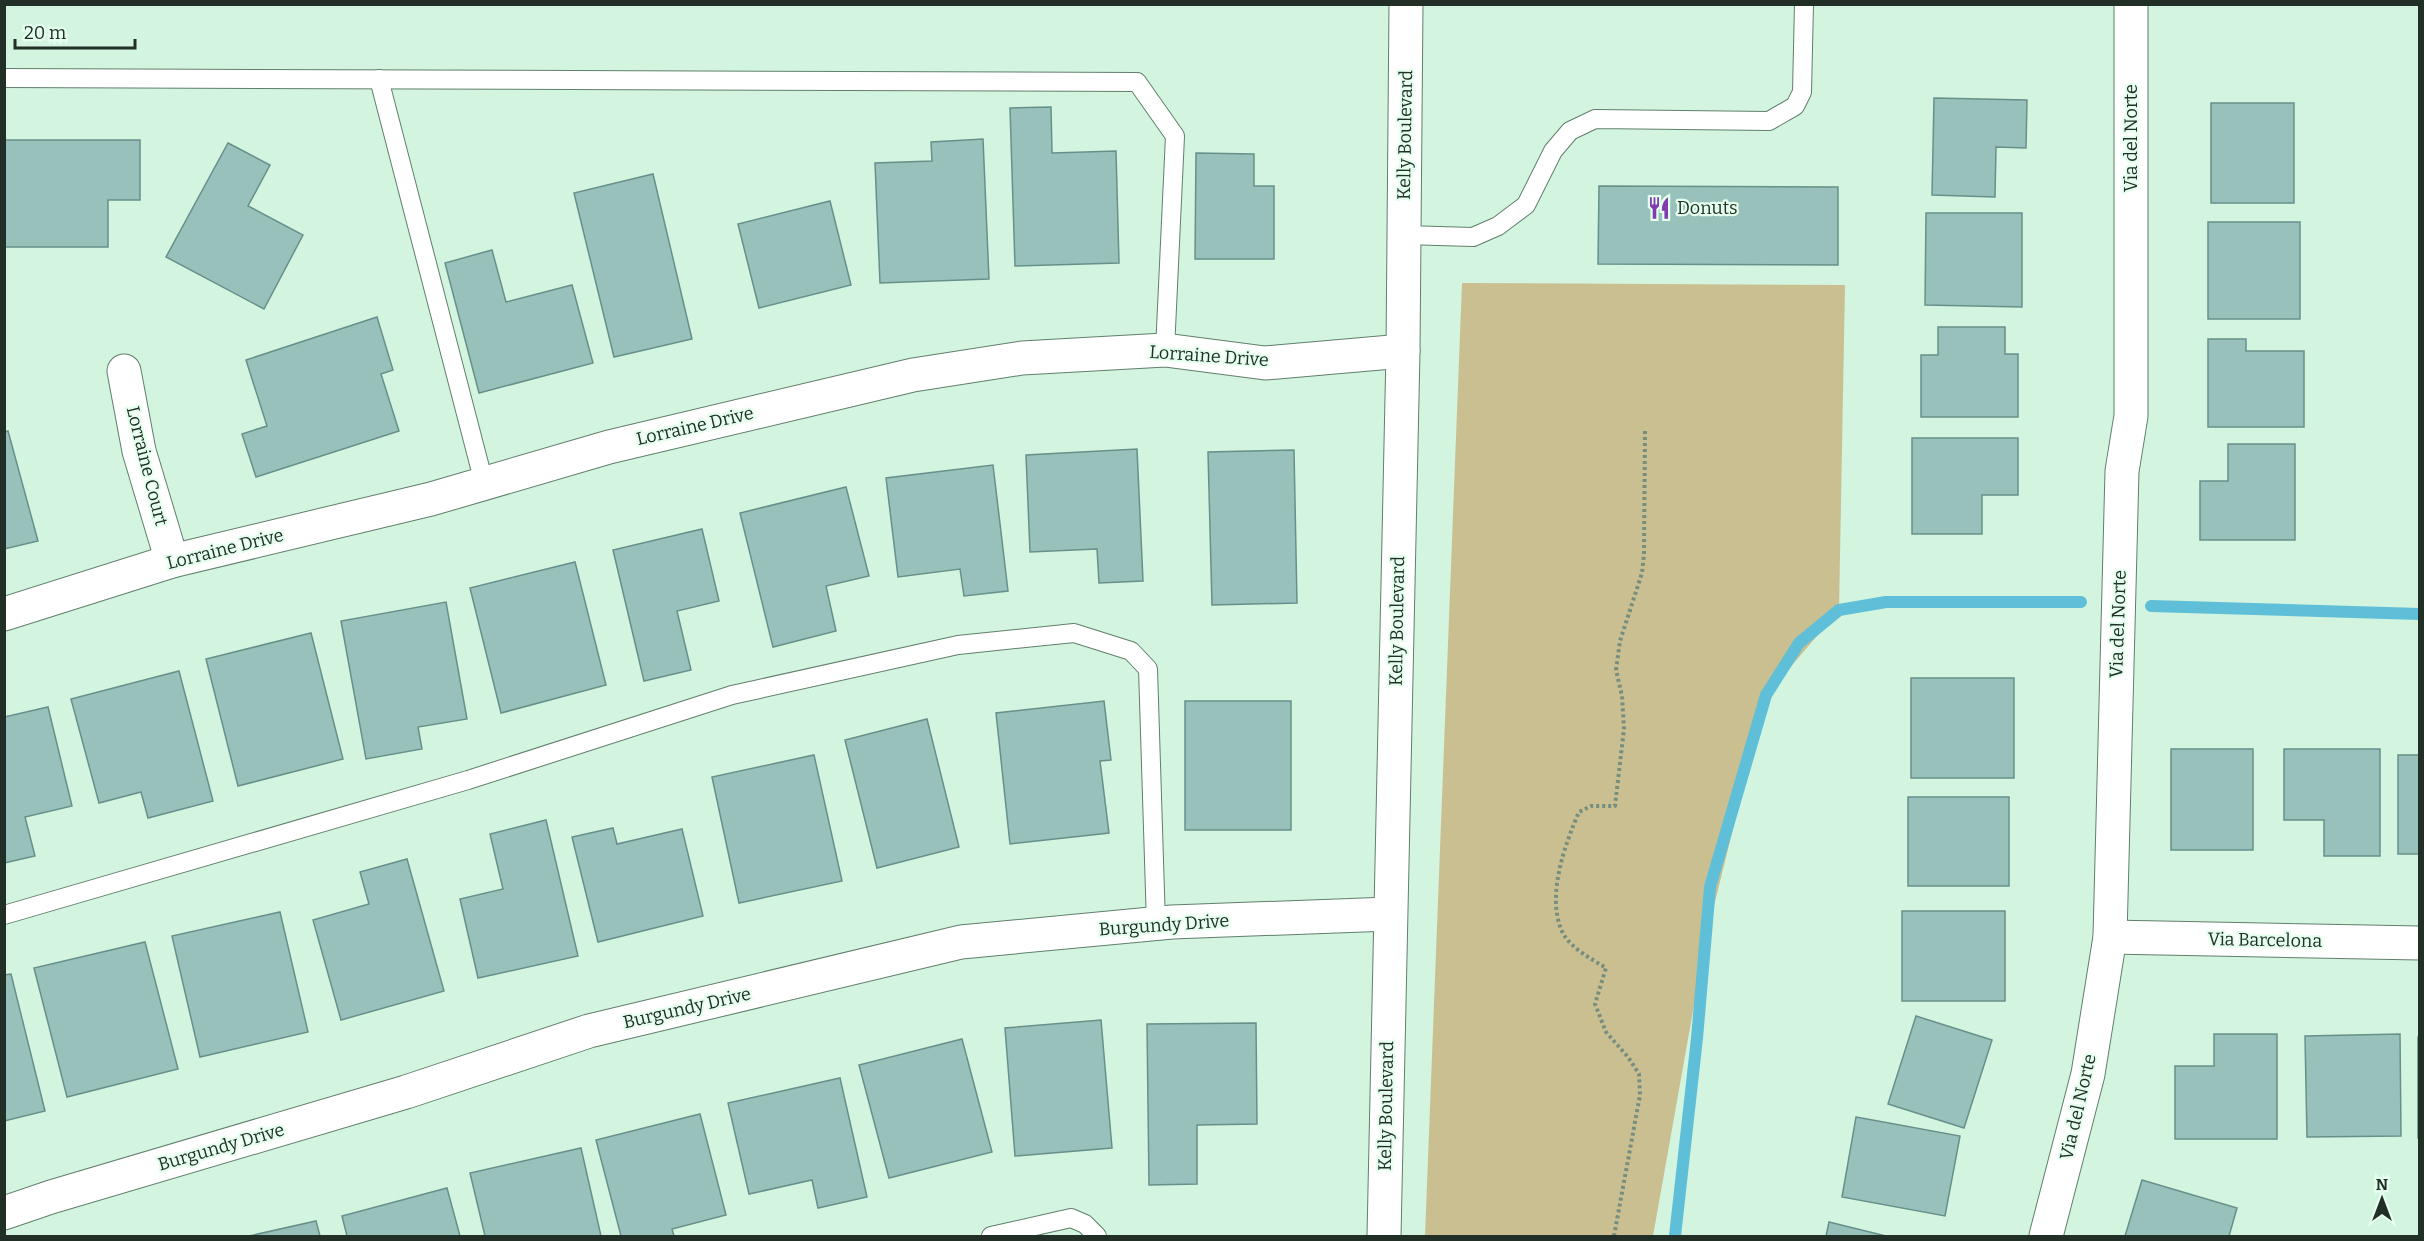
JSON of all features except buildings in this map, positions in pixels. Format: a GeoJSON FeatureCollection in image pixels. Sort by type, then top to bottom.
{"type":"FeatureCollection","features":[{"type":"Feature","properties":{"kind":"street","name":"Kelly Boulevard"},"geometry":{"type":"LineString","coordinates":[[1384,1236],[1403,351],[1406,4]]}},
{"type":"Feature","properties":{"kind":"street","name":"Via del Norte"},"geometry":{"type":"LineString","coordinates":[[2046,1236],[2088,1074],[2110,937],[2122,471],[2131,416],[2131,4]]}},
{"type":"Feature","properties":{"kind":"street","name":"Lorraine Drive"},"geometry":{"type":"LineString","coordinates":[[4,614],[172,561],[431,499],[609,447],[913,375],[1022,358],[1165,350],[1265,363],[1403,351]]}},
{"type":"Feature","properties":{"kind":"street","name":"Lorraine Court"},"geometry":{"type":"LineString","coordinates":[[124,371],[139,451],[172,561]]}},
{"type":"Feature","properties":{"kind":"street","name":"Burgundy Drive"},"geometry":{"type":"LineString","coordinates":[[4,1213],[406,1092],[589,1031],[961,942],[1156,924],[1390,914]]}},
{"type":"Feature","properties":{"kind":"street","name":"Via Barcelona"},"geometry":{"type":"LineString","coordinates":[[2110,937],[2420,943]]}},
{"type":"Feature","properties":{"kind":"lane"},"geometry":{"type":"LineString","coordinates":[[1404,235],[1473,237],[1498,226],[1526,205],[1553,151],[1570,131],[1595,119],[1769,121],[1795,106],[1802,92],[1804,4]]}},
{"type":"Feature","properties":{"kind":"lane"},"geometry":{"type":"LineString","coordinates":[[4,78],[1137,82],[1175,136],[1165,350]]}},
{"type":"Feature","properties":{"kind":"lane"},"geometry":{"type":"LineString","coordinates":[[379,79],[484,483]]}},
{"type":"Feature","properties":{"kind":"lane"},"geometry":{"type":"LineString","coordinates":[[4,915],[468,780],[732,695],[958,645],[1074,633],[1131,651],[1148,669],[1156,924]]}},
{"type":"Feature","properties":{"kind":"lane"},"geometry":{"type":"LineString","coordinates":[[991,1236],[1071,1218],[1085,1224],[1097,1236]]}},
{"type":"Feature","properties":{"kind":"path"},"geometry":{"type":"LineString","coordinates":[[1614,1236],[1640,1095],[1639,1074],[1628,1057],[1606,1032],[1595,1004],[1606,968],[1574,946],[1561,930],[1557,891],[1564,848],[1579,812],[1592,806],[1615,806],[1624,729],[1622,696],[1616,670],[1620,641],[1643,563],[1646,429]]}},
{"type":"Feature","properties":{"kind":"shaded area"},"geometry":{"type":"Polygon","coordinates":[[[1462,283],[1845,285],[1839,610],[1766,696],[1706,938],[1653,1236],[1425,1236],[1462,283]]]}},
{"type":"Feature","properties":{"kind":"waterway"},"geometry":{"type":"LineString","coordinates":[[1675,1236],[1697,1038],[1710,887],[1766,695],[1799,643],[1839,610],[1886,602],[2081,602]]}},
{"type":"Feature","properties":{"kind":"waterway"},"geometry":{"type":"LineString","coordinates":[[2151,606],[2420,614]]}},
{"type":"Feature","properties":{"kind":"place","name":"Donuts"},"geometry":{"type":"Point","coordinates":[1659,208]}}]}
